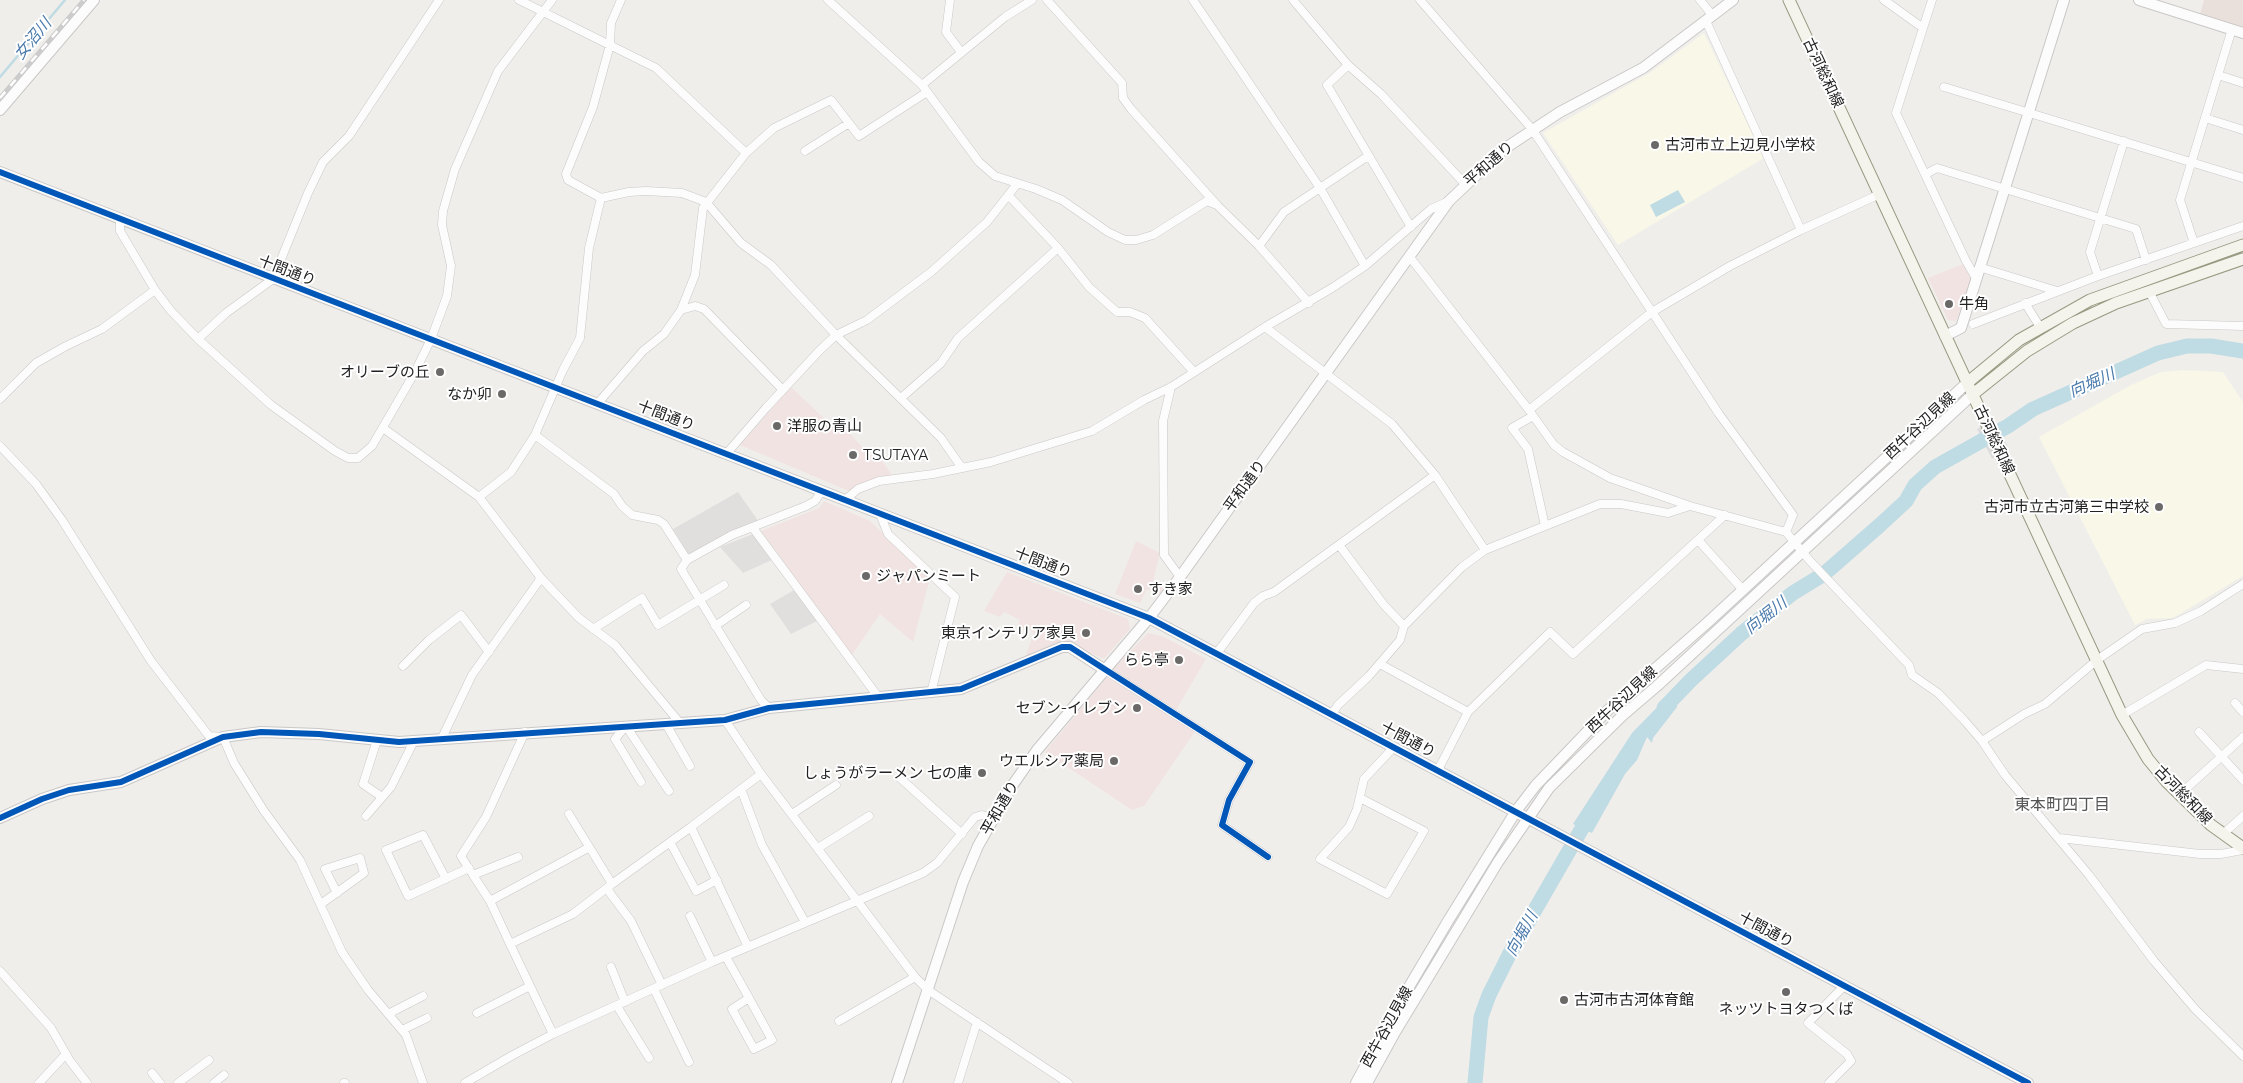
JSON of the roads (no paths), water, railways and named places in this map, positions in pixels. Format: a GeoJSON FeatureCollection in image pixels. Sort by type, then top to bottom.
{"type":"FeatureCollection","features":[{"type":"Feature","properties":{"kind":"main road","name":"古河総和線"},"geometry":{"type":"LineString","coordinates":[[1789,0],[2122,715],[2148,759],[2179,795],[2243,849]]}},
{"type":"Feature","properties":{"kind":"main road"},"geometry":{"type":"LineString","coordinates":[[1967,382],[1999,355],[2040,327],[2111,291],[2243,245]]}},
{"type":"Feature","properties":{"kind":"main road"},"geometry":{"type":"LineString","coordinates":[[1972,395],[2006,366],[2049,337],[2098,311],[2149,291],[2243,259]]}},
{"type":"Feature","properties":{"kind":"street"},"geometry":{"type":"LineString","coordinates":[[0,110],[94,0]]}},
{"type":"Feature","properties":{"kind":"street"},"geometry":{"type":"LineString","coordinates":[[198,339],[226,313],[273,279],[308,193],[323,162],[349,136],[439,0]]}},
{"type":"Feature","properties":{"kind":"street"},"geometry":{"type":"LineString","coordinates":[[519,0],[656,68],[746,153]]}},
{"type":"Feature","properties":{"kind":"street"},"geometry":{"type":"LineString","coordinates":[[120,219],[120,231],[155,290],[171,311],[198,339],[271,405],[348,458],[358,458],[366,454],[383,428],[431,339],[447,296],[451,266],[442,225],[443,211],[455,169],[498,71],[552,0]]}},
{"type":"Feature","properties":{"kind":"street"},"geometry":{"type":"LineString","coordinates":[[620,0],[611,23],[610,45],[593,107],[566,174],[568,180],[601,198],[628,192],[646,191],[682,193],[706,202],[741,243],[771,265],[836,335],[942,438],[962,468]]}},
{"type":"Feature","properties":{"kind":"street"},"geometry":{"type":"LineString","coordinates":[[828,0],[925,88],[979,162],[995,176],[1036,189],[1062,200],[1108,232],[1125,240],[1136,240],[1153,235],[1207,201],[1217,205]]}},
{"type":"Feature","properties":{"kind":"street"},"geometry":{"type":"LineString","coordinates":[[950,0],[946,32],[961,52]]}},
{"type":"Feature","properties":{"kind":"street"},"geometry":{"type":"LineString","coordinates":[[598,403],[643,351],[664,334],[681,310],[695,275],[702,208],[746,153],[774,128],[830,100],[859,136],[925,88],[961,52],[1005,17],[1032,0]]}},
{"type":"Feature","properties":{"kind":"street"},"geometry":{"type":"LineString","coordinates":[[1046,0],[1122,83],[1123,98],[1131,109],[1217,205],[1259,246],[1309,302]]}},
{"type":"Feature","properties":{"kind":"street"},"geometry":{"type":"LineString","coordinates":[[1193,0],[1320,188],[1365,266]]}},
{"type":"Feature","properties":{"kind":"street"},"geometry":{"type":"LineString","coordinates":[[1293,0],[1348,64],[1381,94],[1465,184]]}},
{"type":"Feature","properties":{"kind":"street"},"geometry":{"type":"LineString","coordinates":[[1420,0],[1532,129],[1719,414],[1793,515],[1786,532]]}},
{"type":"Feature","properties":{"kind":"street"},"geometry":{"type":"LineString","coordinates":[[1700,0],[1801,230]]}},
{"type":"Feature","properties":{"kind":"street","name":"平和通り"},"geometry":{"type":"LineString","coordinates":[[897,1083],[963,882],[992,818],[1037,750],[1149,618],[1180,577],[1449,201],[1504,149],[1532,129],[1643,68],[1732,0]]}},
{"type":"Feature","properties":{"kind":"street"},"geometry":{"type":"LineString","coordinates":[[1884,0],[1923,28]]}},
{"type":"Feature","properties":{"kind":"street"},"geometry":{"type":"LineString","coordinates":[[1932,0],[1896,113],[1966,261],[1976,278]]}},
{"type":"Feature","properties":{"kind":"street"},"geometry":{"type":"LineString","coordinates":[[1945,336],[1961,328],[2064,0]]}},
{"type":"Feature","properties":{"kind":"street"},"geometry":{"type":"LineString","coordinates":[[2138,0],[2243,33]]}},
{"type":"Feature","properties":{"kind":"street"},"geometry":{"type":"LineString","coordinates":[[2194,243],[2180,200],[2232,29]]}},
{"type":"Feature","properties":{"kind":"street"},"geometry":{"type":"LineString","coordinates":[[1348,64],[1327,85],[1411,227]]}},
{"type":"Feature","properties":{"kind":"street"},"geometry":{"type":"LineString","coordinates":[[2218,75],[2243,82]]}},
{"type":"Feature","properties":{"kind":"street"},"geometry":{"type":"LineString","coordinates":[[1944,87],[2243,178]]}},
{"type":"Feature","properties":{"kind":"street"},"geometry":{"type":"LineString","coordinates":[[2205,118],[2243,130]]}},
{"type":"Feature","properties":{"kind":"street"},"geometry":{"type":"LineString","coordinates":[[805,150],[849,123]]}},
{"type":"Feature","properties":{"kind":"street"},"geometry":{"type":"LineString","coordinates":[[2098,276],[2090,252],[2124,141]]}},
{"type":"Feature","properties":{"kind":"street"},"geometry":{"type":"LineString","coordinates":[[1259,246],[1284,212],[1368,156]]}},
{"type":"Feature","properties":{"kind":"street"},"geometry":{"type":"LineString","coordinates":[[1926,174],[1937,168],[2136,229],[2146,260]]}},
{"type":"Feature","properties":{"kind":"street","name":"十間通り"},"geometry":{"type":"LineString","coordinates":[[0,172],[1149,618],[2028,1083]]}},
{"type":"Feature","properties":{"kind":"street"},"geometry":{"type":"LineString","coordinates":[[727,454],[783,390],[836,335],[867,320],[932,272],[968,240],[1009,196],[1017,184]]}},
{"type":"Feature","properties":{"kind":"street"},"geometry":{"type":"LineString","coordinates":[[1546,526],[1528,449],[1512,428],[1652,312],[1730,266],[1801,230],[1880,194]]}},
{"type":"Feature","properties":{"kind":"street"},"geometry":{"type":"LineString","coordinates":[[1009,196],[1058,248],[1089,287],[1117,312],[1130,312],[1145,318],[1194,372]]}},
{"type":"Feature","properties":{"kind":"street"},"geometry":{"type":"LineString","coordinates":[[478,497],[511,472],[535,435],[563,370],[580,338],[594,218],[601,198]]}},
{"type":"Feature","properties":{"kind":"street"},"geometry":{"type":"LineString","coordinates":[[845,500],[858,489],[879,481],[933,474],[991,462],[1092,431],[1144,400],[1171,387],[1365,266],[1432,209],[1449,201]]}},
{"type":"Feature","properties":{"kind":"street"},"geometry":{"type":"LineString","coordinates":[[1973,324],[2098,276],[2243,226]]}},
{"type":"Feature","properties":{"kind":"street"},"geometry":{"type":"LineString","coordinates":[[901,398],[941,363],[958,338],[1058,248]]}},
{"type":"Feature","properties":{"kind":"street"},"geometry":{"type":"LineString","coordinates":[[1409,256],[1554,445],[1563,452],[1610,478],[1690,506],[1786,532],[1793,543],[1910,665],[1912,675],[1947,702],[1982,742],[2005,775],[2059,838],[2154,961],[2194,1009],[2243,1056]]}},
{"type":"Feature","properties":{"kind":"street"},"geometry":{"type":"LineString","coordinates":[[1979,267],[2057,291]]}},
{"type":"Feature","properties":{"kind":"street"},"geometry":{"type":"LineString","coordinates":[[0,400],[36,363],[102,329],[155,290]]}},
{"type":"Feature","properties":{"kind":"street"},"geometry":{"type":"LineString","coordinates":[[2149,291],[2166,324],[2243,326]]}},
{"type":"Feature","properties":{"kind":"street"},"geometry":{"type":"LineString","coordinates":[[2025,303],[2040,327]]}},
{"type":"Feature","properties":{"kind":"street"},"geometry":{"type":"LineString","coordinates":[[681,310],[695,306],[704,309],[783,390]]}},
{"type":"Feature","properties":{"kind":"street"},"geometry":{"type":"LineString","coordinates":[[1265,327],[1392,424],[1435,475],[1485,550]]}},
{"type":"Feature","properties":{"kind":"street","name":"西牛谷辺見線"},"geometry":{"type":"LineString","coordinates":[[1356,1083],[1400,1002],[1516,811],[1562,756],[1607,711],[1743,590],[1967,382]]}},
{"type":"Feature","properties":{"kind":"street"},"geometry":{"type":"LineString","coordinates":[[1171,387],[1163,421],[1164,556],[1180,577]]}},
{"type":"Feature","properties":{"kind":"street","name":"西牛谷辺見線"},"geometry":{"type":"LineString","coordinates":[[1367,1083],[1447,945],[1528,817],[1550,788],[1593,743],[1972,395]]}},
{"type":"Feature","properties":{"kind":"street"},"geometry":{"type":"LineString","coordinates":[[383,428],[478,497],[541,578],[580,618],[615,645],[680,723]]}},
{"type":"Feature","properties":{"kind":"street"},"geometry":{"type":"LineString","coordinates":[[535,435],[614,494],[622,506],[632,515],[658,520],[664,524],[687,560]]}},
{"type":"Feature","properties":{"kind":"street"},"geometry":{"type":"LineString","coordinates":[[0,446],[36,484],[62,520],[151,661],[209,736],[223,737],[261,732],[414,741],[724,720],[769,708],[960,689],[1062,647],[1070,647],[1250,762],[1229,800],[1222,825],[1268,857]]}},
{"type":"Feature","properties":{"kind":"street"},"geometry":{"type":"LineString","coordinates":[[1217,653],[1254,603],[1262,596],[1274,592],[1435,475]]}},
{"type":"Feature","properties":{"kind":"street"},"geometry":{"type":"LineString","coordinates":[[769,708],[761,700],[681,569],[687,560],[732,535],[806,506],[815,501],[822,491]]}},
{"type":"Feature","properties":{"kind":"street"},"geometry":{"type":"LineString","coordinates":[[1332,714],[1338,705],[1380,664],[1400,640],[1404,626],[1462,567],[1485,550],[1509,538],[1546,526],[1591,506],[1608,502],[1668,513],[1690,506]]}},
{"type":"Feature","properties":{"kind":"street"},"geometry":{"type":"LineString","coordinates":[[880,514],[888,534],[954,596],[931,693]]}},
{"type":"Feature","properties":{"kind":"street"},"geometry":{"type":"LineString","coordinates":[[1438,770],[1468,712],[1550,632],[1573,654],[1725,516]]}},
{"type":"Feature","properties":{"kind":"street"},"geometry":{"type":"LineString","coordinates":[[753,528],[880,698]]}},
{"type":"Feature","properties":{"kind":"street"},"geometry":{"type":"LineString","coordinates":[[1698,540],[1743,590]]}},
{"type":"Feature","properties":{"kind":"street"},"geometry":{"type":"LineString","coordinates":[[1338,545],[1384,605],[1404,626]]}},
{"type":"Feature","properties":{"kind":"street"},"geometry":{"type":"LineString","coordinates":[[441,740],[472,675],[541,578]]}},
{"type":"Feature","properties":{"kind":"street"},"geometry":{"type":"LineString","coordinates":[[593,629],[642,598],[658,624],[724,584]]}},
{"type":"Feature","properties":{"kind":"street"},"geometry":{"type":"LineString","coordinates":[[1982,742],[2024,714],[2045,704],[2097,660],[2142,629],[2174,623],[2201,611],[2243,584]]}},
{"type":"Feature","properties":{"kind":"street"},"geometry":{"type":"LineString","coordinates":[[716,626],[746,605]]}},
{"type":"Feature","properties":{"kind":"street"},"geometry":{"type":"LineString","coordinates":[[403,666],[429,640],[461,616],[489,652]]}},
{"type":"Feature","properties":{"kind":"street"},"geometry":{"type":"LineString","coordinates":[[1380,664],[1468,712]]}},
{"type":"Feature","properties":{"kind":"street"},"geometry":{"type":"LineString","coordinates":[[2122,715],[2206,665],[2243,669]]}},
{"type":"Feature","properties":{"kind":"street"},"geometry":{"type":"LineString","coordinates":[[2235,703],[2243,712]]}},
{"type":"Feature","properties":{"kind":"street"},"geometry":{"type":"LineString","coordinates":[[724,720],[761,774],[915,977],[928,990],[1068,1083]]}},
{"type":"Feature","properties":{"kind":"street"},"geometry":{"type":"LineString","coordinates":[[666,724],[690,766]]}},
{"type":"Feature","properties":{"kind":"street"},"geometry":{"type":"LineString","coordinates":[[626,726],[615,739],[641,782]]}},
{"type":"Feature","properties":{"kind":"street"},"geometry":{"type":"LineString","coordinates":[[626,726],[668,791]]}},
{"type":"Feature","properties":{"kind":"street"},"geometry":{"type":"LineString","coordinates":[[526,732],[486,817],[461,856],[490,901],[553,1034]]}},
{"type":"Feature","properties":{"kind":"street"},"geometry":{"type":"LineString","coordinates":[[2199,732],[2243,780]]}},
{"type":"Feature","properties":{"kind":"street"},"geometry":{"type":"LineString","coordinates":[[0,818],[42,799],[68,790],[121,782],[223,737]]}},
{"type":"Feature","properties":{"kind":"street"},"geometry":{"type":"LineString","coordinates":[[223,737],[234,763],[264,811],[300,860],[342,952],[368,990],[406,1034],[423,1083]]}},
{"type":"Feature","properties":{"kind":"street"},"geometry":{"type":"LineString","coordinates":[[2179,795],[2243,737]]}},
{"type":"Feature","properties":{"kind":"street"},"geometry":{"type":"LineString","coordinates":[[378,740],[363,784],[382,797]]}},
{"type":"Feature","properties":{"kind":"street"},"geometry":{"type":"LineString","coordinates":[[366,816],[391,787],[414,741]]}},
{"type":"Feature","properties":{"kind":"street"},"geometry":{"type":"LineString","coordinates":[[1360,798],[1424,831],[1388,894],[1320,858],[1349,827],[1360,798],[1364,779],[1394,747]]}},
{"type":"Feature","properties":{"kind":"street"},"geometry":{"type":"LineString","coordinates":[[510,944],[574,914],[761,774]]}},
{"type":"Feature","properties":{"kind":"street"},"geometry":{"type":"LineString","coordinates":[[900,778],[962,834]]}},
{"type":"Feature","properties":{"kind":"street"},"geometry":{"type":"LineString","coordinates":[[792,814],[836,785]]}},
{"type":"Feature","properties":{"kind":"street"},"geometry":{"type":"LineString","coordinates":[[741,789],[762,845],[805,922]]}},
{"type":"Feature","properties":{"kind":"street"},"geometry":{"type":"LineString","coordinates":[[569,814],[631,921],[662,985]]}},
{"type":"Feature","properties":{"kind":"street"},"geometry":{"type":"LineString","coordinates":[[465,1083],[553,1034],[712,962],[931,869],[975,817],[982,815],[992,818]]}},
{"type":"Feature","properties":{"kind":"street"},"geometry":{"type":"LineString","coordinates":[[818,848],[869,816]]}},
{"type":"Feature","properties":{"kind":"street"},"geometry":{"type":"LineString","coordinates":[[2223,834],[2243,816]]}},
{"type":"Feature","properties":{"kind":"street"},"geometry":{"type":"LineString","coordinates":[[691,827],[748,947]]}},
{"type":"Feature","properties":{"kind":"street"},"geometry":{"type":"LineString","coordinates":[[446,879],[423,835],[386,850],[408,896],[446,879],[518,857]]}},
{"type":"Feature","properties":{"kind":"street"},"geometry":{"type":"LineString","coordinates":[[2059,838],[2200,854],[2221,854],[2243,849]]}},
{"type":"Feature","properties":{"kind":"street"},"geometry":{"type":"LineString","coordinates":[[670,842],[696,891],[717,880]]}},
{"type":"Feature","properties":{"kind":"street"},"geometry":{"type":"LineString","coordinates":[[490,901],[588,848]]}},
{"type":"Feature","properties":{"kind":"street"},"geometry":{"type":"LineString","coordinates":[[321,904],[337,893],[364,873],[360,858],[325,868],[337,893]]}},
{"type":"Feature","properties":{"kind":"street"},"geometry":{"type":"LineString","coordinates":[[690,916],[712,962]]}},
{"type":"Feature","properties":{"kind":"street"},"geometry":{"type":"LineString","coordinates":[[726,956],[749,998],[772,1040],[754,1049],[732,1009],[749,998]]}},
{"type":"Feature","properties":{"kind":"street"},"geometry":{"type":"LineString","coordinates":[[611,967],[625,1002]]}},
{"type":"Feature","properties":{"kind":"street"},"geometry":{"type":"LineString","coordinates":[[0,971],[52,1028],[66,1054],[87,1083]]}},
{"type":"Feature","properties":{"kind":"street"},"geometry":{"type":"LineString","coordinates":[[839,1021],[915,977]]}},
{"type":"Feature","properties":{"kind":"street"},"geometry":{"type":"LineString","coordinates":[[477,1013],[530,986]]}},
{"type":"Feature","properties":{"kind":"street"},"geometry":{"type":"LineString","coordinates":[[1829,1083],[1852,1061],[1847,1054],[1808,1022],[1845,986]]}},
{"type":"Feature","properties":{"kind":"street"},"geometry":{"type":"LineString","coordinates":[[654,989],[689,1062]]}},
{"type":"Feature","properties":{"kind":"street"},"geometry":{"type":"LineString","coordinates":[[388,1014],[423,996]]}},
{"type":"Feature","properties":{"kind":"street"},"geometry":{"type":"LineString","coordinates":[[617,1006],[649,1058]]}},
{"type":"Feature","properties":{"kind":"street"},"geometry":{"type":"LineString","coordinates":[[402,1030],[426,1018]]}},
{"type":"Feature","properties":{"kind":"street"},"geometry":{"type":"LineString","coordinates":[[958,1083],[977,1022]]}},
{"type":"Feature","properties":{"kind":"street"},"geometry":{"type":"LineString","coordinates":[[40,1083],[66,1054]]}},
{"type":"Feature","properties":{"kind":"street"},"geometry":{"type":"LineString","coordinates":[[178,1083],[209,1060]]}},
{"type":"Feature","properties":{"kind":"street"},"geometry":{"type":"LineString","coordinates":[[152,1073],[160,1083]]}},
{"type":"Feature","properties":{"kind":"street"},"geometry":{"type":"LineString","coordinates":[[214,1083],[224,1075]]}},
{"type":"Feature","properties":{"kind":"water"},"geometry":{"type":"Polygon","coordinates":[[[1678,190],[1685,202],[1656,217],[1650,205],[1678,190]]]}},
{"type":"Feature","properties":{"kind":"water"},"geometry":{"type":"Polygon","coordinates":[[[1670,694],[1677,695],[1677,707],[1653,738],[1652,743],[1647,737],[1637,760],[1625,774],[1592,833],[1573,824],[1632,733],[1670,694]]]}},
{"type":"Feature","properties":{"kind":"waterway","name":"女沼川"},"geometry":{"type":"LineString","coordinates":[[0,77],[65,0]]}},
{"type":"Feature","properties":{"kind":"waterway","name":"向堀川"},"geometry":{"type":"LineString","coordinates":[[1664,708],[1742,633],[1793,593],[1824,574],[1880,525],[1906,501],[1915,485],[1935,467],[2008,426],[2033,409],[2158,353],[2187,346],[2211,346],[2243,351]]}},
{"type":"Feature","properties":{"kind":"waterway","name":"向堀川"},"geometry":{"type":"LineString","coordinates":[[1475,1083],[1481,1017],[1489,995],[1509,955],[1592,811]]}},
{"type":"Feature","properties":{"kind":"railway"},"geometry":{"type":"LineString","coordinates":[[0,98],[84,0]]}},
{"type":"Feature","properties":{"kind":"place","name":"古河市立上辺見小学校"},"geometry":{"type":"Point","coordinates":[1655,145]}},
{"type":"Feature","properties":{"kind":"place","name":"牛角"},"geometry":{"type":"Point","coordinates":[1949,304]}},
{"type":"Feature","properties":{"kind":"place","name":"オリーブの丘"},"geometry":{"type":"Point","coordinates":[440,372]}},
{"type":"Feature","properties":{"kind":"place","name":"なか卯"},"geometry":{"type":"Point","coordinates":[502,394]}},
{"type":"Feature","properties":{"kind":"place","name":"洋服の青山"},"geometry":{"type":"Point","coordinates":[777,426]}},
{"type":"Feature","properties":{"kind":"place","name":"TSUTAYA"},"geometry":{"type":"Point","coordinates":[853,455]}},
{"type":"Feature","properties":{"kind":"place","name":"古河市立古河第三中学校"},"geometry":{"type":"Point","coordinates":[2159,507]}},
{"type":"Feature","properties":{"kind":"place","name":"ジャパンミート"},"geometry":{"type":"Point","coordinates":[866,576]}},
{"type":"Feature","properties":{"kind":"place","name":"すき家"},"geometry":{"type":"Point","coordinates":[1138,589]}},
{"type":"Feature","properties":{"kind":"place","name":"東京インテリア家具"},"geometry":{"type":"Point","coordinates":[1086,633]}},
{"type":"Feature","properties":{"kind":"place","name":"らら亭"},"geometry":{"type":"Point","coordinates":[1179,660]}},
{"type":"Feature","properties":{"kind":"place","name":"セブン-イレブン"},"geometry":{"type":"Point","coordinates":[1137,708]}},
{"type":"Feature","properties":{"kind":"place","name":"ウエルシア薬局"},"geometry":{"type":"Point","coordinates":[1114,761]}},
{"type":"Feature","properties":{"kind":"place","name":"しょうがラーメン 七の庫"},"geometry":{"type":"Point","coordinates":[982,773]}},
{"type":"Feature","properties":{"kind":"place","name":"ネッツトヨタつくば"},"geometry":{"type":"Point","coordinates":[1786,992]}},
{"type":"Feature","properties":{"kind":"place","name":"古河市古河体育館"},"geometry":{"type":"Point","coordinates":[1564,1000]}},
{"type":"Feature","properties":{"kind":"district","name":"東本町四丁目"},"geometry":{"type":"Point","coordinates":[2062,805]}}]}
